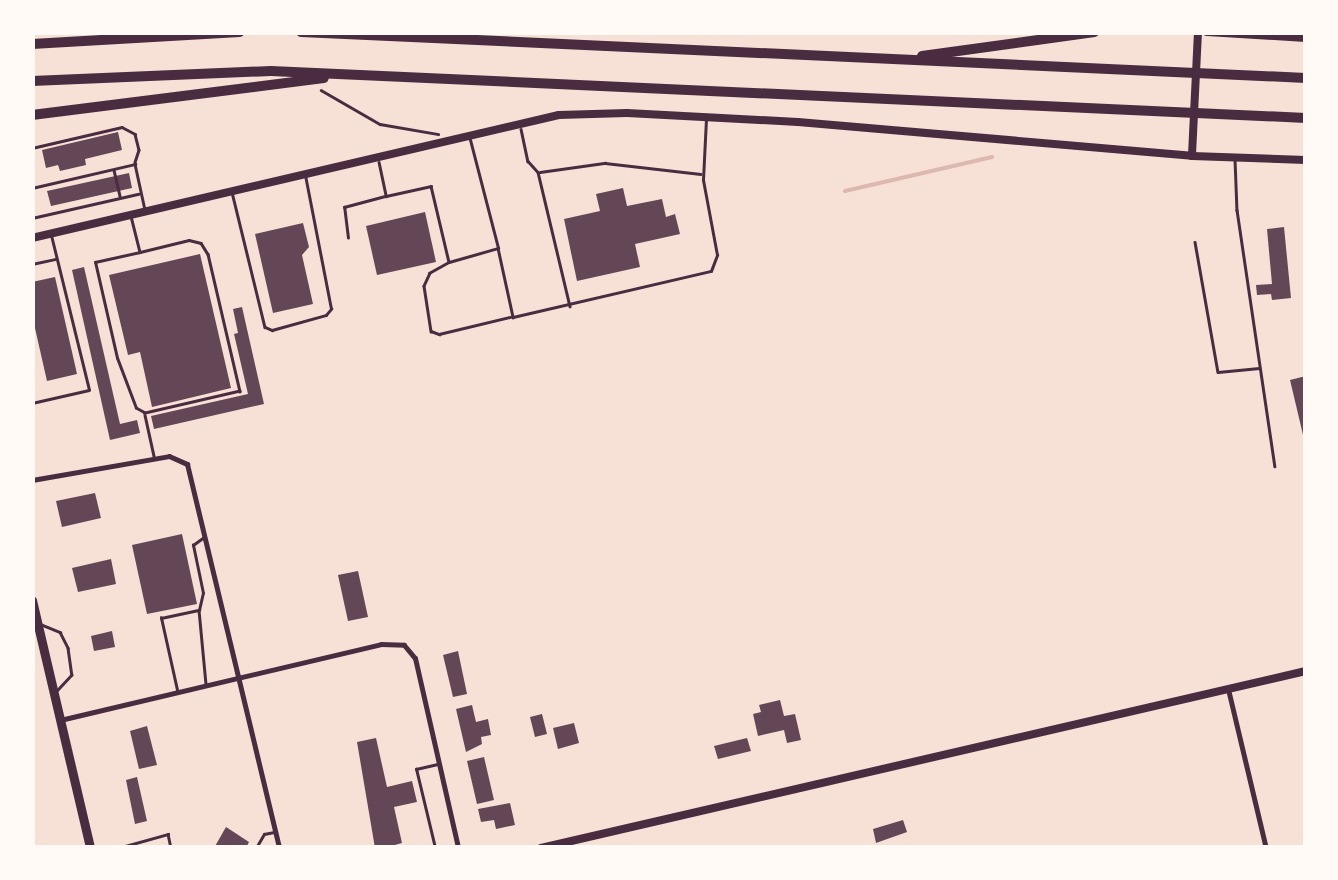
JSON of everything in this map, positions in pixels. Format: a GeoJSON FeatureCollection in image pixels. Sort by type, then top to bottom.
{"type":"FeatureCollection","features":[{"type":"Feature","properties":{"kind":"highway"},"geometry":{"type":"LineString","coordinates":[[32,44],[240,32]]}},
{"type":"Feature","properties":{"kind":"highway"},"geometry":{"type":"LineString","coordinates":[[301,32],[1306,78]]}},
{"type":"Feature","properties":{"kind":"highway"},"geometry":{"type":"LineString","coordinates":[[897,60],[1094,32]]}},
{"type":"Feature","properties":{"kind":"highway"},"geometry":{"type":"LineString","coordinates":[[32,81],[200,71],[348,74],[1306,118]]}},
{"type":"Feature","properties":{"kind":"highway"},"geometry":{"type":"LineString","coordinates":[[32,115],[348,74]]}},
{"type":"Feature","properties":{"kind":"main road"},"geometry":{"type":"LineString","coordinates":[[32,600],[90,848]]}},
{"type":"Feature","properties":{"kind":"street"},"geometry":{"type":"LineString","coordinates":[[1192,156],[1198,32]]}},
{"type":"Feature","properties":{"kind":"street"},"geometry":{"type":"LineString","coordinates":[[1207,32],[1306,38]]}},
{"type":"Feature","properties":{"kind":"street"},"geometry":{"type":"LineString","coordinates":[[32,238],[519,122],[592,112],[1192,156],[1306,160]]}},
{"type":"Feature","properties":{"kind":"street"},"geometry":{"type":"LineString","coordinates":[[32,480],[154,458],[180,459],[192,476],[279,848]]}},
{"type":"Feature","properties":{"kind":"street"},"geometry":{"type":"LineString","coordinates":[[60,720],[381,644],[404,645],[415,658],[458,848]]}},
{"type":"Feature","properties":{"kind":"street"},"geometry":{"type":"LineString","coordinates":[[542,848],[1306,671]]}},
{"type":"Feature","properties":{"kind":"street"},"geometry":{"type":"LineString","coordinates":[[1228,689],[1266,848]]}},
{"type":"Feature","properties":{"kind":"lane"},"geometry":{"type":"LineString","coordinates":[[498,248],[449,262],[430,273],[424,286],[431,331],[440,334],[711,271],[717,255],[703,174],[706,118]]}},
{"type":"Feature","properties":{"kind":"lane"},"geometry":{"type":"LineString","coordinates":[[519,122],[528,161],[538,172],[570,306]]}},
{"type":"Feature","properties":{"kind":"lane"},"geometry":{"type":"LineString","coordinates":[[32,148],[122,127],[135,134],[138,150],[134,164],[145,211]]}},
{"type":"Feature","properties":{"kind":"lane"},"geometry":{"type":"LineString","coordinates":[[468,134],[513,316]]}},
{"type":"Feature","properties":{"kind":"lane"},"geometry":{"type":"LineString","coordinates":[[377,156],[386,196]]}},
{"type":"Feature","properties":{"kind":"lane"},"geometry":{"type":"LineString","coordinates":[[1235,158],[1237,210],[1275,466]]}},
{"type":"Feature","properties":{"kind":"lane"},"geometry":{"type":"LineString","coordinates":[[538,172],[605,163],[703,174]]}},
{"type":"Feature","properties":{"kind":"lane"},"geometry":{"type":"LineString","coordinates":[[32,188],[134,164]]}},
{"type":"Feature","properties":{"kind":"lane"},"geometry":{"type":"LineString","coordinates":[[113,169],[120,198]]}},
{"type":"Feature","properties":{"kind":"lane"},"geometry":{"type":"LineString","coordinates":[[232,190],[266,327],[272,330],[326,315],[331,309],[305,173]]}},
{"type":"Feature","properties":{"kind":"lane"},"geometry":{"type":"LineString","coordinates":[[348,238],[344,207],[431,186],[449,262]]}},
{"type":"Feature","properties":{"kind":"lane"},"geometry":{"type":"LineString","coordinates":[[32,218],[141,193]]}},
{"type":"Feature","properties":{"kind":"lane"},"geometry":{"type":"LineString","coordinates":[[131,214],[140,252]]}},
{"type":"Feature","properties":{"kind":"lane"},"geometry":{"type":"LineString","coordinates":[[32,403],[88,390],[51,234]]}},
{"type":"Feature","properties":{"kind":"lane"},"geometry":{"type":"LineString","coordinates":[[189,240],[201,243],[208,254],[240,391],[145,413],[136,408],[117,358],[95,262],[140,252],[189,240]]}},
{"type":"Feature","properties":{"kind":"lane"},"geometry":{"type":"LineString","coordinates":[[1194,242],[1218,372],[1262,368]]}},
{"type":"Feature","properties":{"kind":"lane"},"geometry":{"type":"LineString","coordinates":[[32,264],[57,259]]}},
{"type":"Feature","properties":{"kind":"lane"},"geometry":{"type":"LineString","coordinates":[[145,413],[154,458]]}},
{"type":"Feature","properties":{"kind":"lane"},"geometry":{"type":"LineString","coordinates":[[206,536],[193,546],[203,593],[199,610],[206,684]]}},
{"type":"Feature","properties":{"kind":"lane"},"geometry":{"type":"LineString","coordinates":[[177,691],[162,618],[199,610]]}},
{"type":"Feature","properties":{"kind":"lane"},"geometry":{"type":"LineString","coordinates":[[38,624],[52,626],[65,637],[73,667],[71,681],[54,692]]}},
{"type":"Feature","properties":{"kind":"lane"},"geometry":{"type":"LineString","coordinates":[[434,846],[416,769],[439,764]]}},
{"type":"Feature","properties":{"kind":"lane"},"geometry":{"type":"LineString","coordinates":[[256,848],[264,834],[275,831]]}},
{"type":"Feature","properties":{"kind":"lane"},"geometry":{"type":"LineString","coordinates":[[118,848],[168,834],[171,848]]}},
{"type":"Feature","properties":{"kind":"path"},"geometry":{"type":"LineString","coordinates":[[301,82],[380,124],[458,137]]}},
{"type":"Feature","properties":{"kind":"building"},"geometry":{"type":"Polygon","coordinates":[[[118,132],[122,150],[85,159],[86,165],[60,171],[58,165],[46,168],[42,150],[118,132]]]}},
{"type":"Feature","properties":{"kind":"building"},"geometry":{"type":"Polygon","coordinates":[[[129,173],[132,188],[51,206],[47,191],[129,173]]]}},
{"type":"Feature","properties":{"kind":"building"},"geometry":{"type":"Polygon","coordinates":[[[623,188],[627,206],[662,199],[666,217],[675,214],[680,234],[635,244],[640,267],[577,281],[564,219],[600,211],[596,194],[623,188]]]}},
{"type":"Feature","properties":{"kind":"building"},"geometry":{"type":"Polygon","coordinates":[[[425,212],[436,262],[377,275],[366,226],[425,212]]]}},
{"type":"Feature","properties":{"kind":"building"},"geometry":{"type":"Polygon","coordinates":[[[303,223],[309,247],[302,255],[313,304],[273,313],[255,234],[303,223]]]}},
{"type":"Feature","properties":{"kind":"building"},"geometry":{"type":"Polygon","coordinates":[[[1284,227],[1291,298],[1272,300],[1271,294],[1257,295],[1256,285],[1272,284],[1267,229],[1284,227]]]}},
{"type":"Feature","properties":{"kind":"building"},"geometry":{"type":"Polygon","coordinates":[[[200,254],[231,388],[152,407],[140,352],[128,355],[109,275],[200,254]]]}},
{"type":"Feature","properties":{"kind":"building"},"geometry":{"type":"Polygon","coordinates":[[[84,267],[120,424],[137,420],[140,433],[110,440],[72,270],[84,267]]]}},
{"type":"Feature","properties":{"kind":"building"},"geometry":{"type":"Polygon","coordinates":[[[55,277],[77,374],[47,381],[32,315],[32,282],[55,277]]]}},
{"type":"Feature","properties":{"kind":"building"},"geometry":{"type":"Polygon","coordinates":[[[242,307],[264,404],[154,429],[151,416],[248,394],[234,334],[238,333],[233,309],[242,307]]]}},
{"type":"Feature","properties":{"kind":"building"},"geometry":{"type":"Polygon","coordinates":[[[1306,376],[1306,439],[1304,439],[1290,380],[1306,376]]]}},
{"type":"Feature","properties":{"kind":"building"},"geometry":{"type":"Polygon","coordinates":[[[95,493],[101,518],[62,527],[56,501],[95,493]]]}},
{"type":"Feature","properties":{"kind":"building"},"geometry":{"type":"Polygon","coordinates":[[[182,534],[197,604],[147,614],[132,545],[182,534]]]}},
{"type":"Feature","properties":{"kind":"building"},"geometry":{"type":"Polygon","coordinates":[[[111,559],[116,584],[78,592],[72,568],[111,559]]]}},
{"type":"Feature","properties":{"kind":"building"},"geometry":{"type":"Polygon","coordinates":[[[358,571],[368,617],[348,621],[338,575],[358,571]]]}},
{"type":"Feature","properties":{"kind":"building"},"geometry":{"type":"Polygon","coordinates":[[[112,631],[115,647],[94,651],[91,636],[112,631]]]}},
{"type":"Feature","properties":{"kind":"building"},"geometry":{"type":"Polygon","coordinates":[[[458,651],[467,694],[453,697],[443,655],[458,651]]]}},
{"type":"Feature","properties":{"kind":"building"},"geometry":{"type":"Polygon","coordinates":[[[780,700],[784,716],[795,714],[801,740],[787,743],[784,730],[758,736],[753,714],[761,712],[759,705],[780,700]]]}},
{"type":"Feature","properties":{"kind":"building"},"geometry":{"type":"Polygon","coordinates":[[[472,705],[476,722],[488,719],[491,735],[481,737],[482,744],[466,752],[456,709],[472,705]]]}},
{"type":"Feature","properties":{"kind":"building"},"geometry":{"type":"Polygon","coordinates":[[[542,714],[547,734],[535,737],[530,717],[542,714]]]}},
{"type":"Feature","properties":{"kind":"building"},"geometry":{"type":"Polygon","coordinates":[[[574,723],[579,743],[558,749],[553,728],[574,723]]]}},
{"type":"Feature","properties":{"kind":"building"},"geometry":{"type":"Polygon","coordinates":[[[147,726],[157,765],[139,769],[130,731],[147,726]]]}},
{"type":"Feature","properties":{"kind":"building"},"geometry":{"type":"Polygon","coordinates":[[[376,738],[387,787],[412,781],[417,802],[394,807],[402,843],[384,848],[375,848],[357,742],[376,738]]]}},
{"type":"Feature","properties":{"kind":"building"},"geometry":{"type":"Polygon","coordinates":[[[747,738],[751,751],[718,759],[714,746],[747,738]]]}},
{"type":"Feature","properties":{"kind":"building"},"geometry":{"type":"Polygon","coordinates":[[[484,757],[494,800],[477,804],[467,761],[484,757]]]}},
{"type":"Feature","properties":{"kind":"building"},"geometry":{"type":"Polygon","coordinates":[[[137,777],[147,821],[135,824],[126,780],[137,777]]]}},
{"type":"Feature","properties":{"kind":"building"},"geometry":{"type":"Polygon","coordinates":[[[510,803],[515,825],[496,829],[494,820],[481,822],[478,809],[510,803]]]}},
{"type":"Feature","properties":{"kind":"building"},"geometry":{"type":"Polygon","coordinates":[[[903,820],[907,832],[876,843],[873,829],[903,820]]]}},
{"type":"Feature","properties":{"kind":"building"},"geometry":{"type":"Polygon","coordinates":[[[226,827],[249,842],[246,848],[214,848],[226,827]]]}},
{"type":"Feature","properties":{"kind":"waterway"},"geometry":{"type":"LineString","coordinates":[[845,191],[992,157]]}}]}
